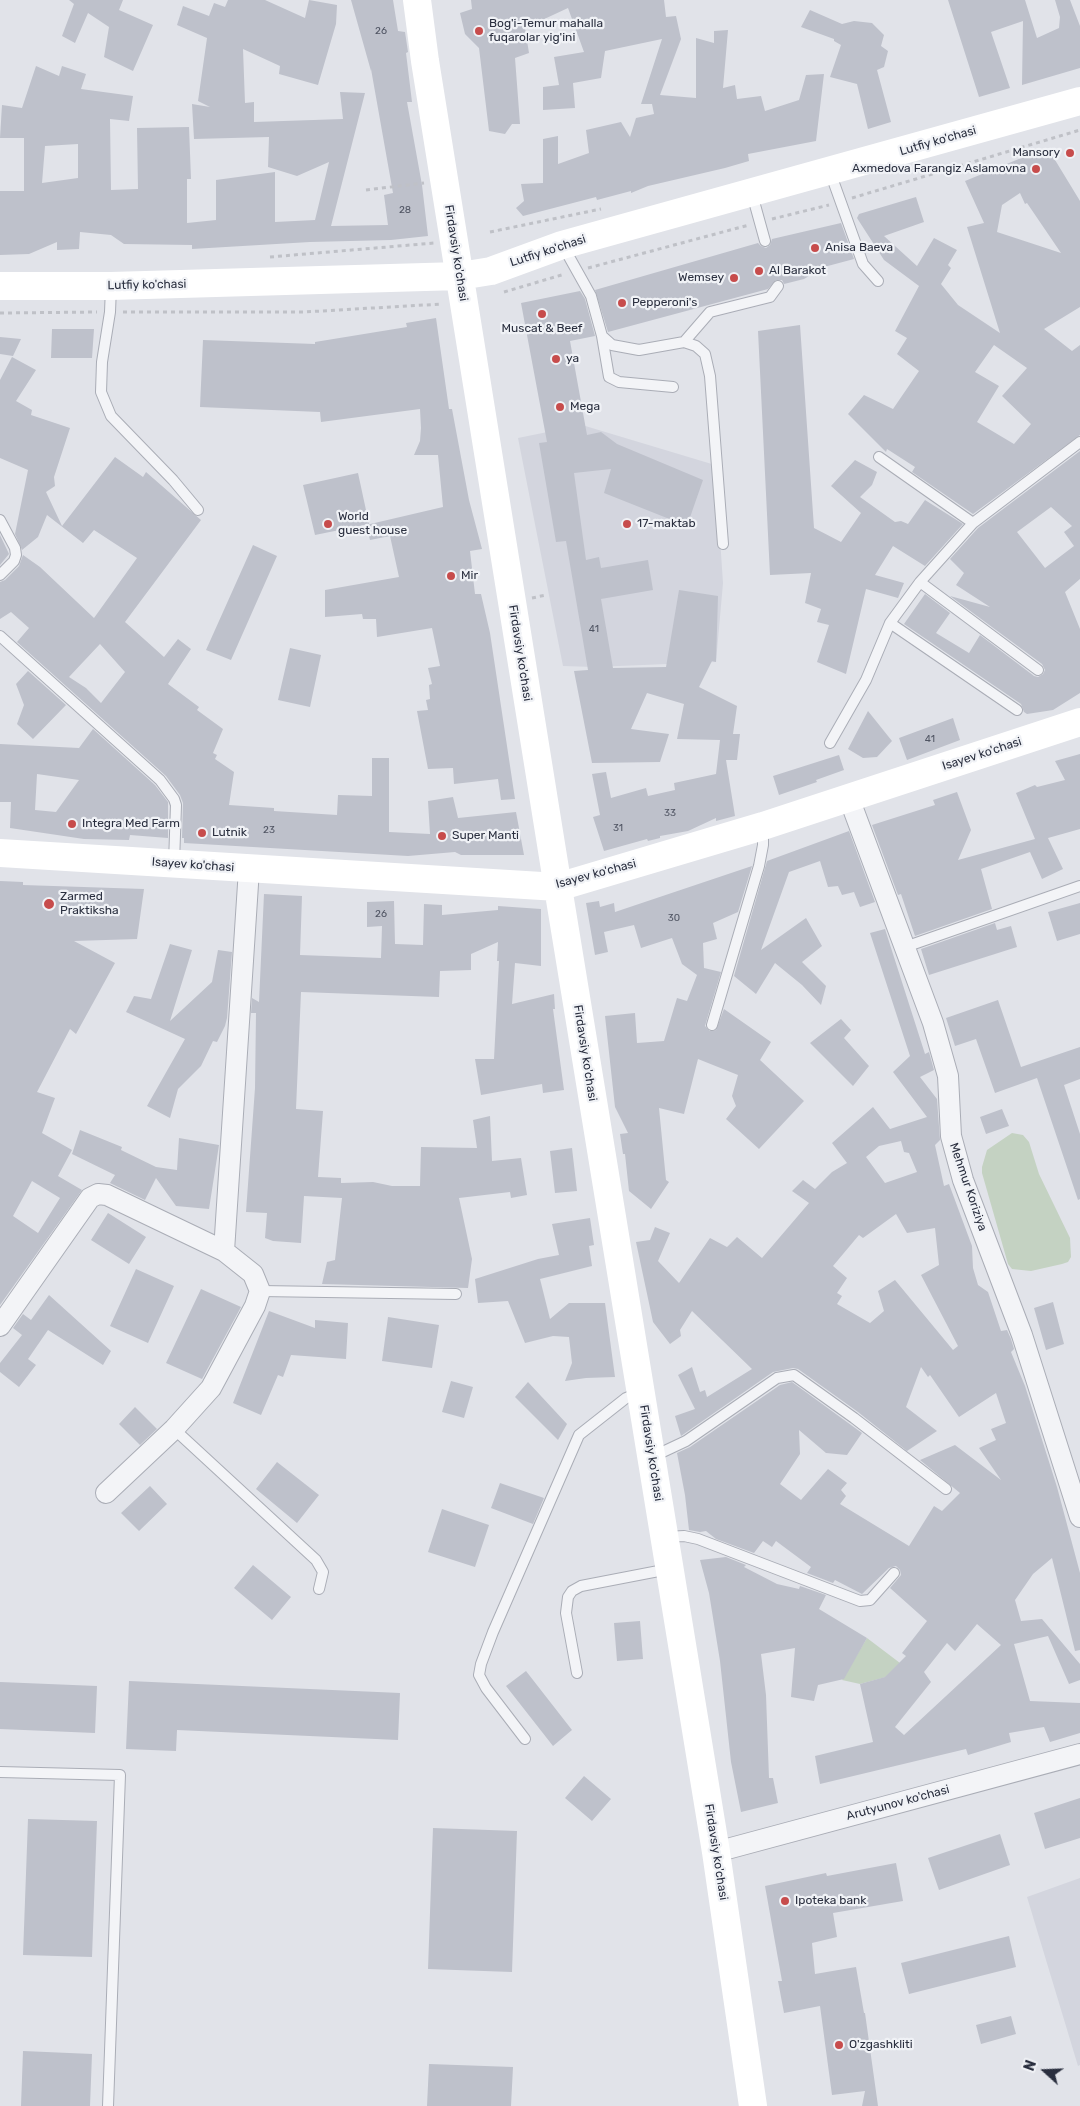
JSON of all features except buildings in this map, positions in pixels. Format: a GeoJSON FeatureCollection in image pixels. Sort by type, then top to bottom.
{"type":"FeatureCollection","features":[{"type":"Feature","properties":{"kind":"main road","name":"Firdavsiy ko'chasi"},"geometry":{"type":"LineString","coordinates":[[417,0],[451,224],[558,887],[716,1852],[753,2106]]}},
{"type":"Feature","properties":{"kind":"main road","name":"Lutfiy ko'chasi"},"geometry":{"type":"LineString","coordinates":[[0,286],[110,299],[462,289],[491,270],[562,245],[1080,101]]}},
{"type":"Feature","properties":{"kind":"main road","name":"Isayev ko'chasi"},"geometry":{"type":"LineString","coordinates":[[0,853],[558,887],[763,826],[1080,722]]}},
{"type":"Feature","properties":{"kind":"street","name":"Mehmur Koriziya"},"geometry":{"type":"LineString","coordinates":[[849,798],[933,1023],[948,1076],[951,1136],[963,1180],[1022,1335],[1080,1517]]}},
{"type":"Feature","properties":{"kind":"street"},"geometry":{"type":"LineString","coordinates":[[224,1251],[249,869]]}},
{"type":"Feature","properties":{"kind":"street"},"geometry":{"type":"LineString","coordinates":[[0,1326],[90,1198],[98,1194],[107,1195],[224,1251],[253,1274],[260,1291],[255,1306],[211,1388],[174,1429],[106,1493]]}},
{"type":"Feature","properties":{"kind":"street","name":"Arutyunov ko'chasi"},"geometry":{"type":"LineString","coordinates":[[716,1852],[1080,1754]]}},
{"type":"Feature","properties":{"kind":"lane"},"geometry":{"type":"LineString","coordinates":[[830,171],[863,264],[878,281]]}},
{"type":"Feature","properties":{"kind":"lane"},"geometry":{"type":"LineString","coordinates":[[751,193],[765,241]]}},
{"type":"Feature","properties":{"kind":"lane"},"geometry":{"type":"LineString","coordinates":[[562,245],[591,296],[602,336],[609,377],[619,382],[673,387]]}},
{"type":"Feature","properties":{"kind":"lane"},"geometry":{"type":"LineString","coordinates":[[684,342],[710,312],[770,297],[778,286]]}},
{"type":"Feature","properties":{"kind":"lane"},"geometry":{"type":"LineString","coordinates":[[110,299],[102,362],[101,392],[111,416],[173,480],[198,510]]}},
{"type":"Feature","properties":{"kind":"lane"},"geometry":{"type":"LineString","coordinates":[[602,336],[612,345],[638,350],[684,342],[696,346],[705,354],[710,376],[723,544]]}},
{"type":"Feature","properties":{"kind":"lane"},"geometry":{"type":"LineString","coordinates":[[830,744],[866,680],[890,623],[920,582],[973,523],[1080,442]]}},
{"type":"Feature","properties":{"kind":"lane"},"geometry":{"type":"LineString","coordinates":[[879,457],[973,523]]}},
{"type":"Feature","properties":{"kind":"lane"},"geometry":{"type":"LineString","coordinates":[[0,520],[15,548],[16,555],[14,561],[0,575]]}},
{"type":"Feature","properties":{"kind":"lane"},"geometry":{"type":"LineString","coordinates":[[920,582],[1038,670]]}},
{"type":"Feature","properties":{"kind":"lane"},"geometry":{"type":"LineString","coordinates":[[890,623],[1017,710]]}},
{"type":"Feature","properties":{"kind":"lane"},"geometry":{"type":"LineString","coordinates":[[0,636],[160,780],[174,799],[176,805],[174,863]]}},
{"type":"Feature","properties":{"kind":"lane"},"geometry":{"type":"LineString","coordinates":[[712,1024],[759,866],[763,845],[763,826]]}},
{"type":"Feature","properties":{"kind":"lane"},"geometry":{"type":"LineString","coordinates":[[906,947],[1080,886]]}},
{"type":"Feature","properties":{"kind":"lane"},"geometry":{"type":"LineString","coordinates":[[260,1291],[456,1294]]}},
{"type":"Feature","properties":{"kind":"lane"},"geometry":{"type":"LineString","coordinates":[[651,1457],[686,1441],[777,1378],[794,1375],[839,1406],[946,1489]]}},
{"type":"Feature","properties":{"kind":"lane"},"geometry":{"type":"LineString","coordinates":[[525,1739],[486,1688],[479,1675],[481,1664],[493,1632],[579,1434],[626,1398],[641,1392]]}},
{"type":"Feature","properties":{"kind":"lane"},"geometry":{"type":"LineString","coordinates":[[174,1429],[316,1560],[323,1572],[319,1589]]}},
{"type":"Feature","properties":{"kind":"lane"},"geometry":{"type":"LineString","coordinates":[[665,1537],[684,1536],[698,1539],[860,1601],[870,1600],[894,1573]]}},
{"type":"Feature","properties":{"kind":"lane"},"geometry":{"type":"LineString","coordinates":[[577,1673],[566,1613],[568,1598],[572,1591],[581,1586],[670,1568]]}},
{"type":"Feature","properties":{"kind":"lane"},"geometry":{"type":"LineString","coordinates":[[0,1772],[120,1775],[108,2106]]}},
{"type":"Feature","properties":{"kind":"path"},"geometry":{"type":"LineString","coordinates":[[502,292],[840,201],[1080,130]]}},
{"type":"Feature","properties":{"kind":"path"},"geometry":{"type":"LineString","coordinates":[[366,190],[445,180]]}},
{"type":"Feature","properties":{"kind":"path"},"geometry":{"type":"LineString","coordinates":[[269,258],[440,242],[438,227],[451,224]]}},
{"type":"Feature","properties":{"kind":"path"},"geometry":{"type":"LineString","coordinates":[[0,312],[110,299],[304,312],[450,304],[462,289]]}},
{"type":"Feature","properties":{"kind":"shaded area","name":"17-maktab"},"geometry":{"type":"Polygon","coordinates":[[[582,425],[715,465],[723,583],[716,662],[594,667],[563,666],[518,438],[582,425]]]}},
{"type":"Feature","properties":{"kind":"shaded area"},"geometry":{"type":"Polygon","coordinates":[[[1080,1878],[1080,2065],[1078,2066],[1027,1897],[1080,1878]]]}},
{"type":"Feature","properties":{"kind":"green space"},"geometry":{"type":"Polygon","coordinates":[[[1012,1133],[1023,1135],[1029,1142],[1039,1174],[1070,1238],[1071,1257],[1068,1262],[1031,1271],[1012,1269],[1008,1264],[982,1173],[982,1167],[987,1150],[1012,1133]]]}},
{"type":"Feature","properties":{"kind":"green space"},"geometry":{"type":"Polygon","coordinates":[[[867,1638],[900,1663],[886,1677],[860,1684],[842,1680],[867,1638]]]}},
{"type":"Feature","properties":{"kind":"place","name":"Bog'i-Temur mahalla fuqarolar yig'ini"},"geometry":{"type":"Point","coordinates":[479,31]}},
{"type":"Feature","properties":{"kind":"place","name":"Mansory"},"geometry":{"type":"Point","coordinates":[1070,153]}},
{"type":"Feature","properties":{"kind":"place","name":"Axmedova Farangiz Aslamovna"},"geometry":{"type":"Point","coordinates":[1036,169]}},
{"type":"Feature","properties":{"kind":"place","name":"Anisa Baeva"},"geometry":{"type":"Point","coordinates":[815,248]}},
{"type":"Feature","properties":{"kind":"place","name":"Al Barakot"},"geometry":{"type":"Point","coordinates":[759,271]}},
{"type":"Feature","properties":{"kind":"place","name":"Wemsey"},"geometry":{"type":"Point","coordinates":[734,278]}},
{"type":"Feature","properties":{"kind":"place","name":"Pepperoni's"},"geometry":{"type":"Point","coordinates":[622,303]}},
{"type":"Feature","properties":{"kind":"place","name":"Muscat & Beef"},"geometry":{"type":"Point","coordinates":[542,314]}},
{"type":"Feature","properties":{"kind":"place","name":"ya"},"geometry":{"type":"Point","coordinates":[556,359]}},
{"type":"Feature","properties":{"kind":"place","name":"Mega"},"geometry":{"type":"Point","coordinates":[560,407]}},
{"type":"Feature","properties":{"kind":"place","name":"World guest house"},"geometry":{"type":"Point","coordinates":[328,524]}},
{"type":"Feature","properties":{"kind":"place","name":"17-maktab"},"geometry":{"type":"Point","coordinates":[627,524]}},
{"type":"Feature","properties":{"kind":"place","name":"Mir"},"geometry":{"type":"Point","coordinates":[451,576]}},
{"type":"Feature","properties":{"kind":"place","name":"Integra Med Farm"},"geometry":{"type":"Point","coordinates":[72,824]}},
{"type":"Feature","properties":{"kind":"place","name":"Lutnik"},"geometry":{"type":"Point","coordinates":[202,833]}},
{"type":"Feature","properties":{"kind":"place","name":"Super Manti"},"geometry":{"type":"Point","coordinates":[442,836]}},
{"type":"Feature","properties":{"kind":"place","name":"Zarmed Praktiksha"},"geometry":{"type":"Point","coordinates":[49,904]}},
{"type":"Feature","properties":{"kind":"place","name":"Ipoteka bank"},"geometry":{"type":"Point","coordinates":[785,1901]}},
{"type":"Feature","properties":{"kind":"place","name":"O'zgashkliti"},"geometry":{"type":"Point","coordinates":[839,2045]}}]}
